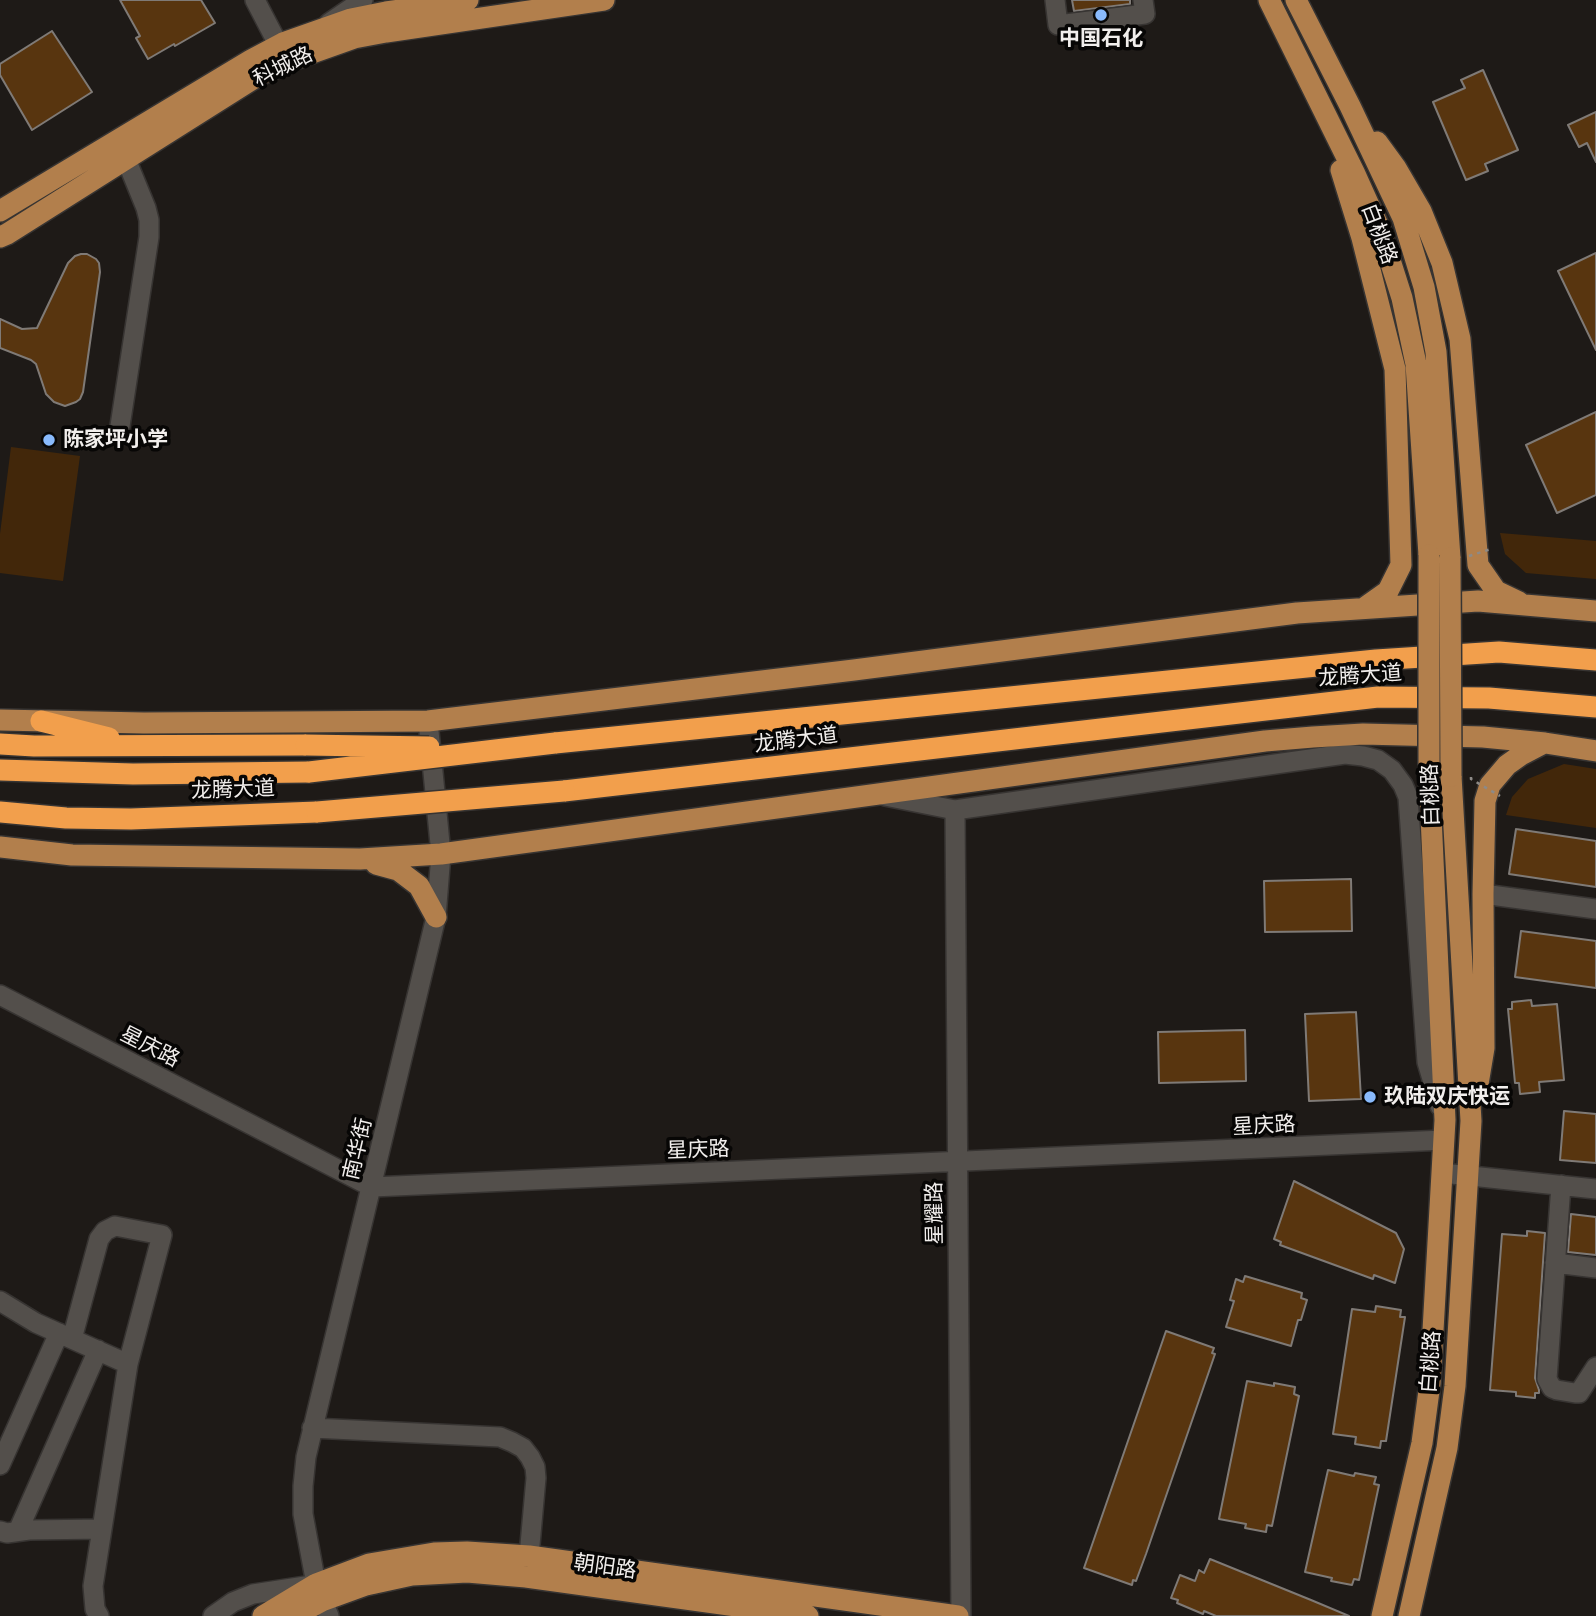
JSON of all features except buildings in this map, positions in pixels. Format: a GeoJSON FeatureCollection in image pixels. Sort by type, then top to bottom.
{"type":"FeatureCollection","features":[{"type":"Feature","properties":{"kind":"highway","name":"龙腾大道"},"geometry":{"type":"LineString","coordinates":[[0,770],[133,774],[309,772],[512,747],[1376,660],[1499,652],[1596,660]]}},
{"type":"Feature","properties":{"kind":"highway","name":"龙腾大道"},"geometry":{"type":"LineString","coordinates":[[0,812],[66,818],[131,819],[317,811],[564,791],[1378,697],[1489,698],[1596,707]]}},
{"type":"Feature","properties":{"kind":"highway"},"geometry":{"type":"LineString","coordinates":[[41,721],[138,746]]}},
{"type":"Feature","properties":{"kind":"highway"},"geometry":{"type":"LineString","coordinates":[[0,744],[512,747]]}},
{"type":"Feature","properties":{"kind":"highway"},"geometry":{"type":"LineString","coordinates":[[0,828],[66,818]]}},
{"type":"Feature","properties":{"kind":"main road","name":"科城路"},"geometry":{"type":"LineString","coordinates":[[0,211],[251,60],[279,46],[351,19],[468,0]]}},
{"type":"Feature","properties":{"kind":"main road","name":"科城路"},"geometry":{"type":"LineString","coordinates":[[0,237],[260,75],[325,47],[386,32],[604,0]]}},
{"type":"Feature","properties":{"kind":"main road","name":"白桃路"},"geometry":{"type":"LineString","coordinates":[[1269,0],[1381,232],[1402,298],[1416,364],[1448,557],[1429,773],[1444,1130],[1430,1383],[1422,1443],[1382,1616]]}},
{"type":"Feature","properties":{"kind":"main road","name":"白桃路"},"geometry":{"type":"LineString","coordinates":[[1296,0],[1403,218],[1424,287],[1436,352],[1461,777],[1471,1121],[1455,1386],[1448,1435],[1409,1616]]}},
{"type":"Feature","properties":{"kind":"main road"},"geometry":{"type":"LineString","coordinates":[[1301,0],[1309,24]]}},
{"type":"Feature","properties":{"kind":"main road"},"geometry":{"type":"LineString","coordinates":[[1350,106],[1396,167],[1422,211],[1443,263],[1460,339],[1478,565],[1496,591],[1523,605]]}},
{"type":"Feature","properties":{"kind":"main road"},"geometry":{"type":"LineString","coordinates":[[1323,111],[1362,238],[1395,369],[1401,565],[1388,591],[1362,609]]}},
{"type":"Feature","properties":{"kind":"main road"},"geometry":{"type":"LineString","coordinates":[[0,720],[157,723],[428,721],[1297,613],[1478,601],[1596,611]]}},
{"type":"Feature","properties":{"kind":"main road"},"geometry":{"type":"LineString","coordinates":[[0,847],[72,855],[360,859],[441,854],[1252,743],[1313,737],[1420,734],[1483,737],[1596,751]]}},
{"type":"Feature","properties":{"kind":"main road"},"geometry":{"type":"LineString","coordinates":[[1471,1121],[1484,1048],[1485,801],[1490,785],[1507,765],[1545,743]]}},
{"type":"Feature","properties":{"kind":"main road"},"geometry":{"type":"LineString","coordinates":[[360,859],[398,870],[419,886],[436,918]]}},
{"type":"Feature","properties":{"kind":"main road","name":"朝阳路"},"geometry":{"type":"LineString","coordinates":[[294,1616],[322,1600],[369,1564],[434,1553],[467,1552],[529,1556],[960,1616]]}},
{"type":"Feature","properties":{"kind":"main road","name":"朝阳路"},"geometry":{"type":"LineString","coordinates":[[263,1616],[366,1585],[412,1575],[467,1572],[526,1577],[808,1616]]}},
{"type":"Feature","properties":{"kind":"street"},"geometry":{"type":"LineString","coordinates":[[255,0],[279,46]]}},
{"type":"Feature","properties":{"kind":"street"},"geometry":{"type":"LineString","coordinates":[[319,29],[363,0]]}},
{"type":"Feature","properties":{"kind":"street"},"geometry":{"type":"LineString","coordinates":[[1055,0],[1058,25],[1145,14],[1143,0]]}},
{"type":"Feature","properties":{"kind":"street"},"geometry":{"type":"LineString","coordinates":[[120,426],[149,237],[146,208],[126,159]]}},
{"type":"Feature","properties":{"kind":"street","name":"南华街"},"geometry":{"type":"LineString","coordinates":[[322,1600],[303,1514],[306,1457],[436,918],[441,854],[428,721]]}},
{"type":"Feature","properties":{"kind":"street"},"geometry":{"type":"LineString","coordinates":[[874,794],[956,810],[1345,754],[1378,760],[1392,770],[1408,797],[1427,1062],[1444,1130]]}},
{"type":"Feature","properties":{"kind":"street","name":"星耀路"},"geometry":{"type":"LineString","coordinates":[[956,810],[960,1616]]}},
{"type":"Feature","properties":{"kind":"street"},"geometry":{"type":"LineString","coordinates":[[1483,894],[1596,909]]}},
{"type":"Feature","properties":{"kind":"street","name":"星庆路"},"geometry":{"type":"LineString","coordinates":[[0,996],[372,1187],[957,1162],[1444,1130]]}},
{"type":"Feature","properties":{"kind":"street"},"geometry":{"type":"LineString","coordinates":[[1442,1173],[1596,1189]]}},
{"type":"Feature","properties":{"kind":"street"},"geometry":{"type":"LineString","coordinates":[[1561,1185],[1547,1379],[1557,1390],[1575,1393],[1579,1392],[1596,1367]]}},
{"type":"Feature","properties":{"kind":"street"},"geometry":{"type":"LineString","coordinates":[[0,1465],[66,1336],[99,1239],[105,1231],[115,1226],[162,1235],[128,1364],[93,1586],[95,1609],[99,1616]]}},
{"type":"Feature","properties":{"kind":"street"},"geometry":{"type":"LineString","coordinates":[[1555,1263],[1596,1268]]}},
{"type":"Feature","properties":{"kind":"street"},"geometry":{"type":"LineString","coordinates":[[0,1301],[36,1322],[128,1364]]}},
{"type":"Feature","properties":{"kind":"street"},"geometry":{"type":"LineString","coordinates":[[98,1350],[9,1531],[102,1529]]}},
{"type":"Feature","properties":{"kind":"street"},"geometry":{"type":"LineString","coordinates":[[312,1428],[500,1437],[523,1448],[535,1467],[536,1478],[529,1556]]}},
{"type":"Feature","properties":{"kind":"street"},"geometry":{"type":"LineString","coordinates":[[213,1616],[233,1602],[253,1594],[322,1600]]}},
{"type":"Feature","properties":{"kind":"path"},"geometry":{"type":"LineString","coordinates":[[1448,557],[1491,549]]}},
{"type":"Feature","properties":{"kind":"path"},"geometry":{"type":"LineString","coordinates":[[1461,777],[1500,796]]}},
{"type":"Feature","properties":{"kind":"shaded area"},"geometry":{"type":"Polygon","coordinates":[[[11,447],[80,456],[63,581],[0,573],[0,534],[11,447]]]}},
{"type":"Feature","properties":{"kind":"shaded area"},"geometry":{"type":"Polygon","coordinates":[[[1500,533],[1596,541],[1596,579],[1526,573],[1505,554],[1500,533]]]}},
{"type":"Feature","properties":{"kind":"shaded area"},"geometry":{"type":"Polygon","coordinates":[[[1564,764],[1596,769],[1596,828],[1506,815],[1512,797],[1528,779],[1564,764]]]}},
{"type":"Feature","properties":{"kind":"place","name":"中国石化"},"geometry":{"type":"Point","coordinates":[1101,15]}},
{"type":"Feature","properties":{"kind":"place","name":"陈家坪小学"},"geometry":{"type":"Point","coordinates":[49,440]}},
{"type":"Feature","properties":{"kind":"place","name":"玖陆双庆快运"},"geometry":{"type":"Point","coordinates":[1370,1097]}}]}
